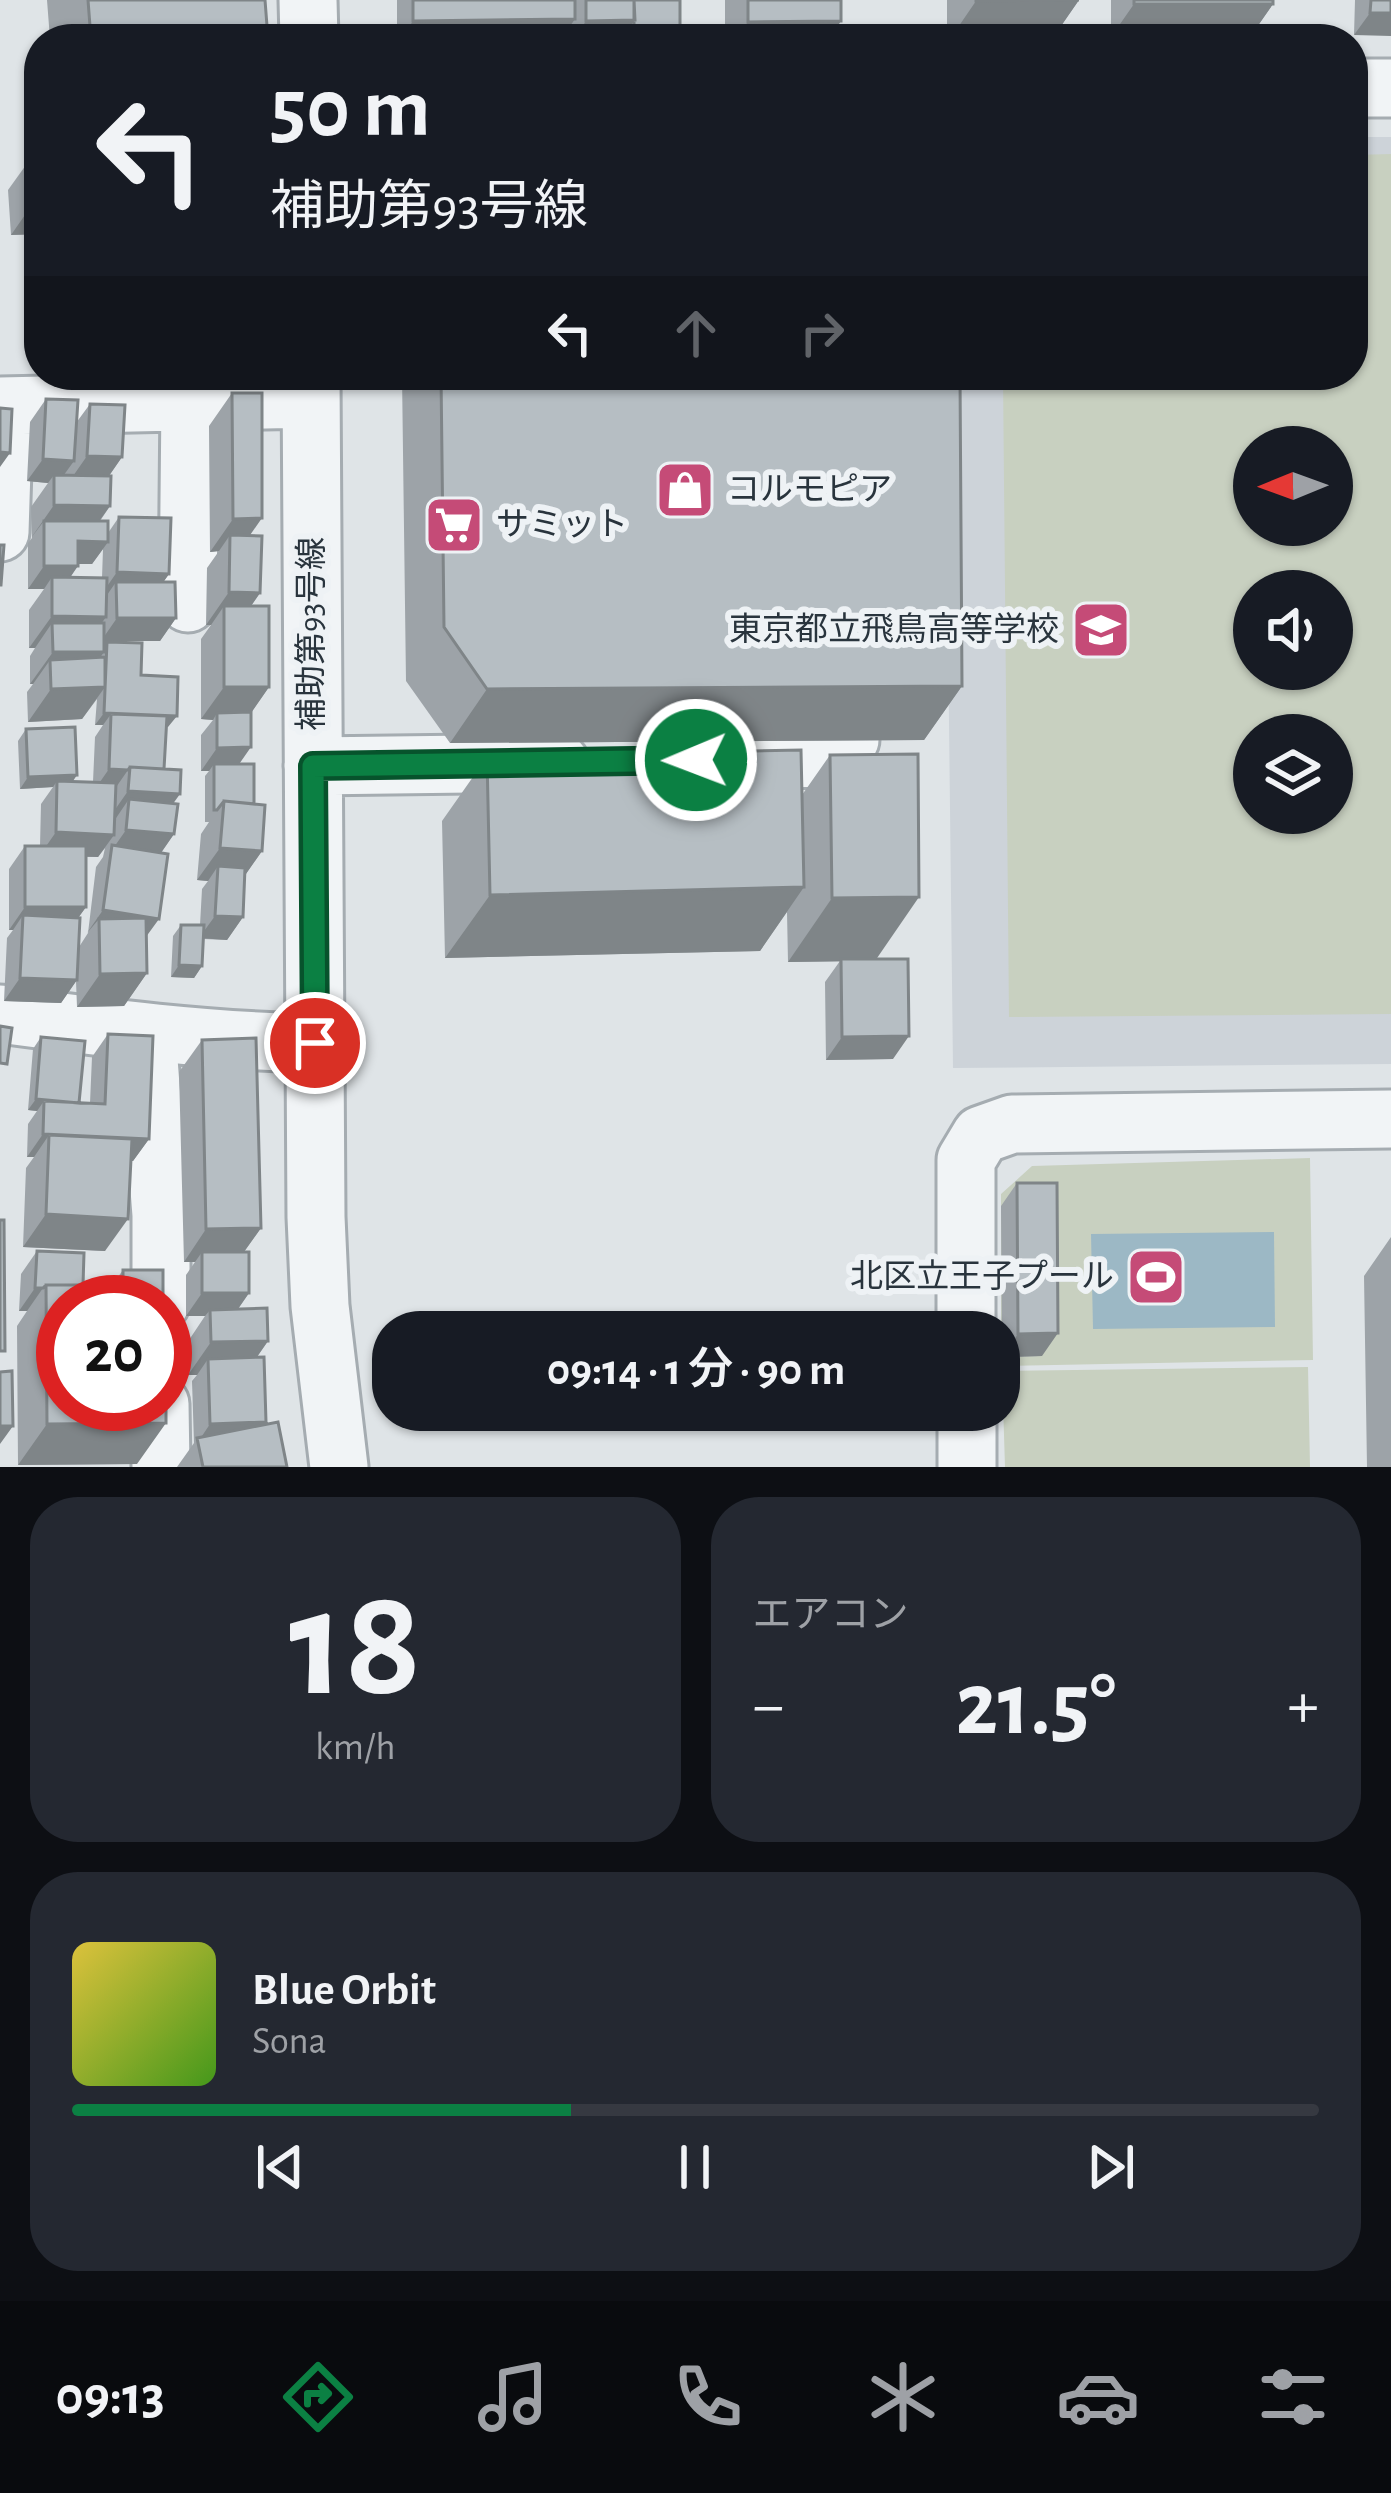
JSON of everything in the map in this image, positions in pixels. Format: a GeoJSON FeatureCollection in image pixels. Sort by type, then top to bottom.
{"type":"FeatureCollection","features":[{"type":"Feature","properties":{"kind":"street"},"geometry":{"type":"LineString","coordinates":[[0,532],[2,406],[190,400],[283,390]]}},
{"type":"Feature","properties":{"kind":"street","name":"補助第93号線"},"geometry":{"type":"LineString","coordinates":[[311,390],[316,1217],[320,1306],[339,1467]]}},
{"type":"Feature","properties":{"kind":"street"},"geometry":{"type":"LineString","coordinates":[[188,603],[190,400]]}},
{"type":"Feature","properties":{"kind":"street"},"geometry":{"type":"LineString","coordinates":[[673,761],[834,758],[850,740]]}},
{"type":"Feature","properties":{"kind":"street"},"geometry":{"type":"LineString","coordinates":[[313,766],[604,762]]}},
{"type":"Feature","properties":{"kind":"street"},"geometry":{"type":"LineString","coordinates":[[0,1014],[147,1034],[315,1043]]}},
{"type":"Feature","properties":{"kind":"street"},"geometry":{"type":"LineString","coordinates":[[147,1034],[160,1275]]}},
{"type":"Feature","properties":{"kind":"street"},"geometry":{"type":"LineString","coordinates":[[966,1311],[966,1160],[981,1135],[1012,1124],[1391,1119]]}},
{"type":"Feature","properties":{"kind":"street"},"geometry":{"type":"LineString","coordinates":[[160,1431],[161,1467]]}},
{"type":"Feature","properties":{"kind":"street"},"geometry":{"type":"LineString","coordinates":[[967,1431],[967,1467]]}},
{"type":"Feature","properties":{"kind":"shaded area","name":"東京都立飛鳥高等学校"},"geometry":{"type":"Polygon","coordinates":[[[1368,137],[1391,137],[1391,1064],[953,1068],[945,390],[1368,390],[1368,137]]]}},
{"type":"Feature","properties":{"kind":"green space","name":"東京都立飛鳥高等学校"},"geometry":{"type":"Polygon","coordinates":[[[1391,154],[1391,1014],[1009,1017],[1003,390],[1368,390],[1368,155],[1391,154]]]}},
{"type":"Feature","properties":{"kind":"green space","name":"北区立王子プール"},"geometry":{"type":"Polygon","coordinates":[[[1310,1158],[1313,1360],[1020,1366],[1020,1311],[1001,1311],[1001,1194],[1032,1166],[1310,1158]]]}},
{"type":"Feature","properties":{"kind":"green space"},"geometry":{"type":"Polygon","coordinates":[[[1308,1367],[1310,1467],[1005,1467],[1004,1431],[1020,1431],[1020,1371],[1308,1367]]]}},
{"type":"Feature","properties":{"kind":"water"},"geometry":{"type":"Polygon","coordinates":[[[1274,1232],[1275,1327],[1093,1329],[1091,1234],[1274,1232]]]}},
{"type":"Feature","properties":{"kind":"building"},"geometry":{"type":"Polygon","coordinates":[[[88,0],[265,0],[267,24],[90,24],[88,0]]]}},
{"type":"Feature","properties":{"kind":"building"},"geometry":{"type":"Polygon","coordinates":[[[413,0],[575,0],[575,19],[413,21],[413,0]]]}},
{"type":"Feature","properties":{"kind":"building"},"geometry":{"type":"Polygon","coordinates":[[[586,0],[634,0],[635,20],[586,21],[586,0]]]}},
{"type":"Feature","properties":{"kind":"building"},"geometry":{"type":"Polygon","coordinates":[[[634,0],[680,0],[680,24],[634,24],[634,0]]]}},
{"type":"Feature","properties":{"kind":"building"},"geometry":{"type":"Polygon","coordinates":[[[748,0],[841,0],[841,21],[748,22],[748,0]]]}},
{"type":"Feature","properties":{"kind":"building"},"geometry":{"type":"Polygon","coordinates":[[[1134,0],[1273,0],[1273,4],[1134,4],[1134,0]]]}},
{"type":"Feature","properties":{"kind":"building"},"geometry":{"type":"Polygon","coordinates":[[[1371,0],[1391,0],[1391,13],[1370,13],[1371,0]]]}},
{"type":"Feature","properties":{"kind":"building"},"geometry":{"type":"Polygon","coordinates":[[[441,390],[960,390],[962,686],[487,689],[444,627],[441,390]]]}},
{"type":"Feature","properties":{"kind":"building"},"geometry":{"type":"Polygon","coordinates":[[[232,393],[262,393],[262,518],[233,519],[232,393]]]}},
{"type":"Feature","properties":{"kind":"building"},"geometry":{"type":"Polygon","coordinates":[[[46,399],[78,400],[74,461],[43,459],[46,399]]]}},
{"type":"Feature","properties":{"kind":"building"},"geometry":{"type":"Polygon","coordinates":[[[90,404],[125,405],[122,457],[87,456],[90,404]]]}},
{"type":"Feature","properties":{"kind":"building"},"geometry":{"type":"Polygon","coordinates":[[[0,408],[12,409],[10,453],[0,452],[0,408]]]}},
{"type":"Feature","properties":{"kind":"building"},"geometry":{"type":"Polygon","coordinates":[[[54,475],[111,476],[110,506],[54,505],[54,475]]]}},
{"type":"Feature","properties":{"kind":"building"},"geometry":{"type":"Polygon","coordinates":[[[119,517],[171,518],[169,574],[117,572],[119,517]]]}},
{"type":"Feature","properties":{"kind":"building"},"geometry":{"type":"Polygon","coordinates":[[[44,521],[108,521],[108,542],[78,541],[78,566],[44,566],[44,521]]]}},
{"type":"Feature","properties":{"kind":"building"},"geometry":{"type":"Polygon","coordinates":[[[230,535],[262,536],[260,593],[229,592],[230,535]]]}},
{"type":"Feature","properties":{"kind":"building"},"geometry":{"type":"Polygon","coordinates":[[[0,545],[4,545],[1,585],[0,585],[0,545]]]}},
{"type":"Feature","properties":{"kind":"building"},"geometry":{"type":"Polygon","coordinates":[[[52,577],[107,578],[106,617],[52,616],[52,577]]]}},
{"type":"Feature","properties":{"kind":"building"},"geometry":{"type":"Polygon","coordinates":[[[116,582],[175,582],[176,618],[117,618],[116,582]]]}},
{"type":"Feature","properties":{"kind":"building"},"geometry":{"type":"Polygon","coordinates":[[[224,606],[269,606],[269,687],[224,687],[224,606]]]}},
{"type":"Feature","properties":{"kind":"building"},"geometry":{"type":"Polygon","coordinates":[[[52,623],[104,623],[104,652],[53,652],[52,623]]]}},
{"type":"Feature","properties":{"kind":"building"},"geometry":{"type":"Polygon","coordinates":[[[107,642],[142,643],[141,675],[178,677],[177,716],[104,713],[107,642]]]}},
{"type":"Feature","properties":{"kind":"building"},"geometry":{"type":"Polygon","coordinates":[[[105,657],[105,687],[51,689],[50,660],[105,657]]]}},
{"type":"Feature","properties":{"kind":"building"},"geometry":{"type":"Polygon","coordinates":[[[251,712],[251,747],[217,748],[217,713],[251,712]]]}},
{"type":"Feature","properties":{"kind":"building"},"geometry":{"type":"Polygon","coordinates":[[[111,714],[167,716],[164,769],[109,769],[111,714]]]}},
{"type":"Feature","properties":{"kind":"building"},"geometry":{"type":"Polygon","coordinates":[[[75,727],[77,775],[28,777],[26,729],[75,727]]]}},
{"type":"Feature","properties":{"kind":"building"},"geometry":{"type":"Polygon","coordinates":[[[801,750],[804,887],[490,895],[487,757],[801,750]]]}},
{"type":"Feature","properties":{"kind":"building"},"geometry":{"type":"Polygon","coordinates":[[[918,754],[919,897],[832,898],[830,755],[918,754]]]}},
{"type":"Feature","properties":{"kind":"building"},"geometry":{"type":"Polygon","coordinates":[[[214,764],[254,764],[254,804],[224,801],[214,810],[214,764]]]}},
{"type":"Feature","properties":{"kind":"building"},"geometry":{"type":"Polygon","coordinates":[[[130,767],[181,770],[180,794],[128,791],[130,767]]]}},
{"type":"Feature","properties":{"kind":"building"},"geometry":{"type":"Polygon","coordinates":[[[57,781],[116,783],[114,835],[56,832],[57,781]]]}},
{"type":"Feature","properties":{"kind":"building"},"geometry":{"type":"Polygon","coordinates":[[[129,799],[178,804],[174,834],[126,830],[129,799]]]}},
{"type":"Feature","properties":{"kind":"building"},"geometry":{"type":"Polygon","coordinates":[[[224,801],[265,805],[262,851],[220,848],[224,801]]]}},
{"type":"Feature","properties":{"kind":"building"},"geometry":{"type":"Polygon","coordinates":[[[112,845],[168,854],[159,919],[103,910],[112,845]]]}},
{"type":"Feature","properties":{"kind":"building"},"geometry":{"type":"Polygon","coordinates":[[[25,846],[86,846],[86,907],[25,907],[25,846]]]}},
{"type":"Feature","properties":{"kind":"building"},"geometry":{"type":"Polygon","coordinates":[[[218,866],[245,868],[243,917],[215,916],[218,866]]]}},
{"type":"Feature","properties":{"kind":"building"},"geometry":{"type":"Polygon","coordinates":[[[23,915],[80,918],[77,980],[20,978],[23,915]]]}},
{"type":"Feature","properties":{"kind":"building"},"geometry":{"type":"Polygon","coordinates":[[[146,918],[147,973],[100,974],[99,919],[146,918]]]}},
{"type":"Feature","properties":{"kind":"building"},"geometry":{"type":"Polygon","coordinates":[[[181,925],[204,925],[202,966],[179,965],[181,925]]]}},
{"type":"Feature","properties":{"kind":"building"},"geometry":{"type":"Polygon","coordinates":[[[841,959],[908,959],[909,1036],[842,1037],[841,959]]]}},
{"type":"Feature","properties":{"kind":"building"},"geometry":{"type":"Polygon","coordinates":[[[0,1026],[12,1028],[7,1064],[0,1063],[0,1026]]]}},
{"type":"Feature","properties":{"kind":"building"},"geometry":{"type":"Polygon","coordinates":[[[108,1034],[153,1036],[149,1139],[43,1134],[44,1101],[105,1104],[108,1034]]]}},
{"type":"Feature","properties":{"kind":"building"},"geometry":{"type":"Polygon","coordinates":[[[41,1037],[85,1041],[79,1103],[36,1099],[41,1037]]]}},
{"type":"Feature","properties":{"kind":"building"},"geometry":{"type":"Polygon","coordinates":[[[256,1038],[261,1228],[206,1229],[202,1040],[256,1038]]]}},
{"type":"Feature","properties":{"kind":"building"},"geometry":{"type":"Polygon","coordinates":[[[49,1135],[132,1139],[128,1219],[46,1214],[49,1135]]]}},
{"type":"Feature","properties":{"kind":"building"},"geometry":{"type":"Polygon","coordinates":[[[1017,1183],[1057,1183],[1058,1333],[1020,1334],[1017,1183]]]}},
{"type":"Feature","properties":{"kind":"building"},"geometry":{"type":"Polygon","coordinates":[[[0,1220],[4,1220],[5,1351],[0,1351],[0,1220]]]}},
{"type":"Feature","properties":{"kind":"building"},"geometry":{"type":"Polygon","coordinates":[[[37,1251],[84,1253],[83,1275],[36,1275],[35,1288],[37,1251]]]}},
{"type":"Feature","properties":{"kind":"building"},"geometry":{"type":"Polygon","coordinates":[[[202,1252],[249,1252],[249,1293],[202,1293],[202,1252]]]}},
{"type":"Feature","properties":{"kind":"building"},"geometry":{"type":"Polygon","coordinates":[[[123,1270],[163,1270],[163,1275],[123,1275],[123,1270]]]}},
{"type":"Feature","properties":{"kind":"building"},"geometry":{"type":"Polygon","coordinates":[[[267,1308],[268,1341],[211,1342],[210,1310],[267,1308]]]}},
{"type":"Feature","properties":{"kind":"building"},"geometry":{"type":"Polygon","coordinates":[[[264,1357],[266,1422],[210,1424],[208,1359],[264,1357]]]}},
{"type":"Feature","properties":{"kind":"building"},"geometry":{"type":"Polygon","coordinates":[[[12,1371],[13,1426],[0,1426],[0,1372],[12,1371]]]}},
{"type":"Feature","properties":{"kind":"building"},"geometry":{"type":"Polygon","coordinates":[[[278,1422],[287,1467],[203,1467],[197,1438],[278,1422]]]}},
{"type":"Feature","properties":{"kind":"place","name":"コルモピア"},"geometry":{"type":"Point","coordinates":[685,490]}},
{"type":"Feature","properties":{"kind":"place","name":"サミット"},"geometry":{"type":"Point","coordinates":[454,525]}},
{"type":"Feature","properties":{"kind":"place","name":"東京都立飛鳥高等学校"},"geometry":{"type":"Point","coordinates":[1101,630]}},
{"type":"Feature","properties":{"kind":"place","name":"北区立王子プール"},"geometry":{"type":"Point","coordinates":[1156,1277]}},
{"type":"Feature","properties":{"kind":"route"},"geometry":{"type":"LineString","coordinates":[[315,1043],[313,766],[696,760]]}}]}
